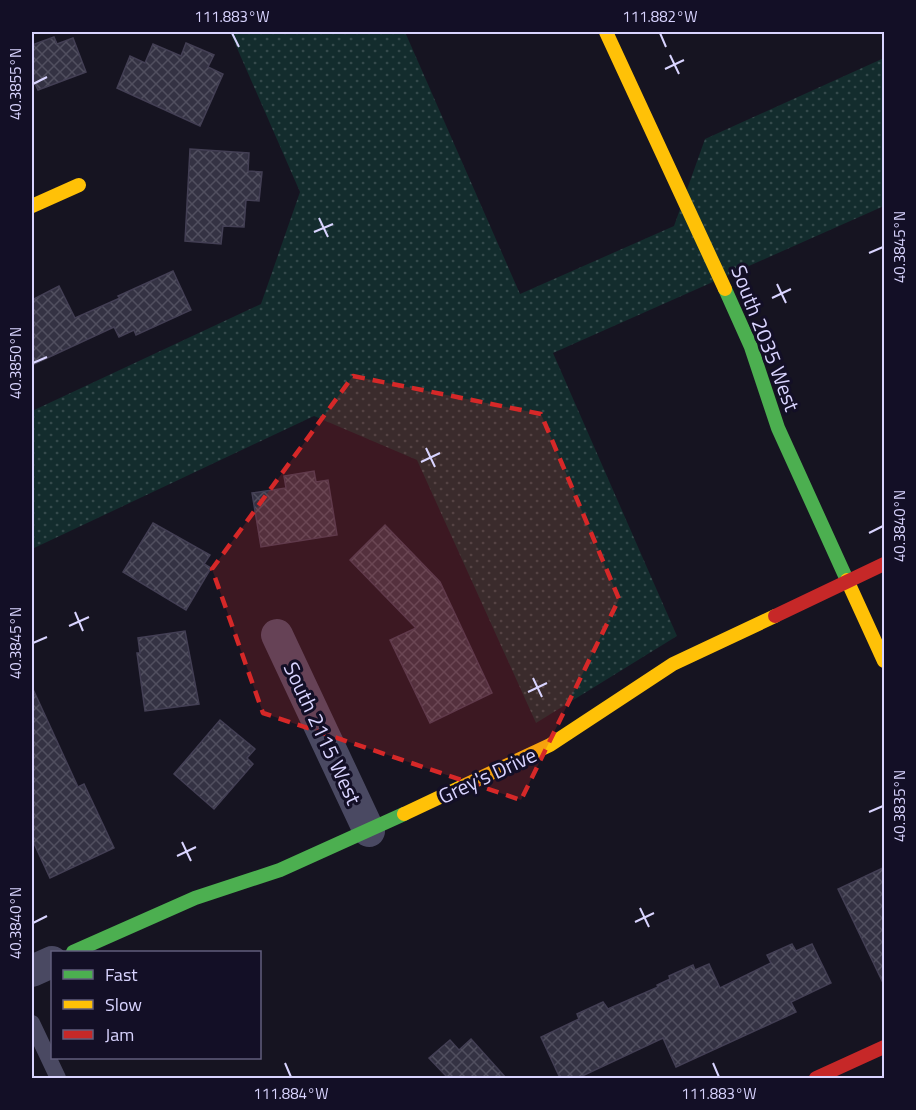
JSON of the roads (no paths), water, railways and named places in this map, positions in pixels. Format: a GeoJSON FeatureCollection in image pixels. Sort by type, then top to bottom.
{"type":"FeatureCollection","features":[{"type":"Feature","properties":{"kind":"street","name":"South 2035 West"},"geometry":{"type":"LineString","coordinates":[[606,32],[751,347],[778,428],[885,661]]}},
{"type":"Feature","properties":{"kind":"street"},"geometry":{"type":"LineString","coordinates":[[32,206],[79,185]]}},
{"type":"Feature","properties":{"kind":"street","name":"Grey's Drive"},"geometry":{"type":"LineString","coordinates":[[75,951],[195,898],[280,870],[369,831],[550,745],[673,664],[885,564]]}},
{"type":"Feature","properties":{"kind":"street","name":"South 2115 West"},"geometry":{"type":"LineString","coordinates":[[277,635],[369,831]]}},
{"type":"Feature","properties":{"kind":"street"},"geometry":{"type":"LineString","coordinates":[[32,971],[51,962]]}},
{"type":"Feature","properties":{"kind":"street"},"geometry":{"type":"LineString","coordinates":[[816,1078],[885,1047]]}},
{"type":"Feature","properties":{"kind":"lane"},"geometry":{"type":"LineString","coordinates":[[32,1023],[58,1078]]}}]}
